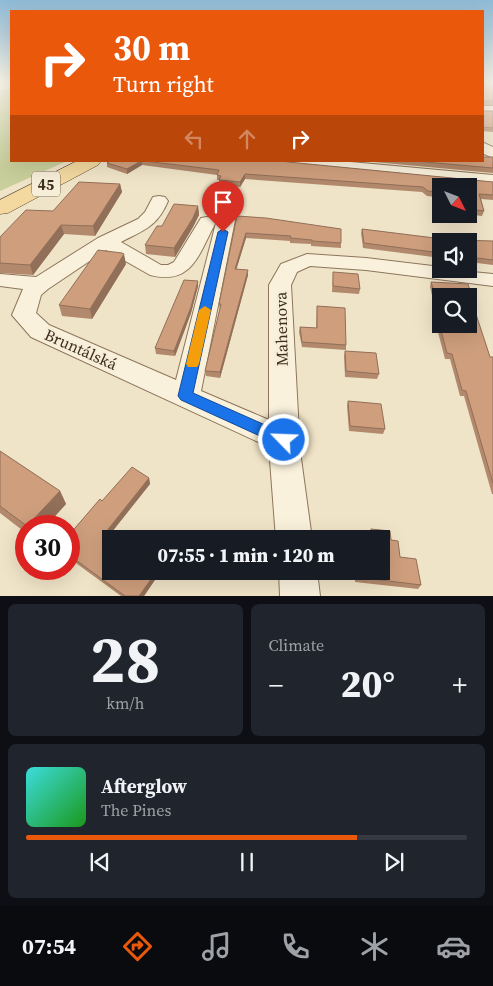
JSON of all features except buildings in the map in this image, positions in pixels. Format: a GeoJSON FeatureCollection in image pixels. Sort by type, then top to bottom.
{"type":"FeatureCollection","features":[{"type":"Feature","properties":{"kind":"main road","name":"45"},"geometry":{"type":"LineString","coordinates":[[0,208],[90,162]]}},
{"type":"Feature","properties":{"kind":"street"},"geometry":{"type":"LineString","coordinates":[[294,162],[493,180]]}},
{"type":"Feature","properties":{"kind":"street","name":"Bruntálská"},"geometry":{"type":"LineString","coordinates":[[159,201],[153,215],[144,223],[105,242],[40,284],[31,293],[24,315],[40,331],[284,440]]}},
{"type":"Feature","properties":{"kind":"street"},"geometry":{"type":"LineString","coordinates":[[105,242],[125,250],[157,271],[172,271],[182,266],[217,218],[186,396]]}},
{"type":"Feature","properties":{"kind":"street","name":"Mahenova"},"geometry":{"type":"LineString","coordinates":[[293,530],[284,440],[280,284],[288,268],[306,260],[366,264],[493,281]]}},
{"type":"Feature","properties":{"kind":"street"},"geometry":{"type":"LineString","coordinates":[[0,280],[40,284]]}},
{"type":"Feature","properties":{"kind":"street"},"geometry":{"type":"LineString","coordinates":[[299,580],[300,596]]}},
{"type":"Feature","properties":{"kind":"green space"},"geometry":{"type":"Polygon","coordinates":[[[0,110],[10,110],[10,162],[65,162],[0,191],[0,110]]]}},
{"type":"Feature","properties":{"kind":"slow traffic"},"geometry":{"type":"LineString","coordinates":[[193,364],[205,310]]}},
{"type":"Feature","properties":{"kind":"route"},"geometry":{"type":"LineString","coordinates":[[223,232],[186,396],[284,440]]}}]}
